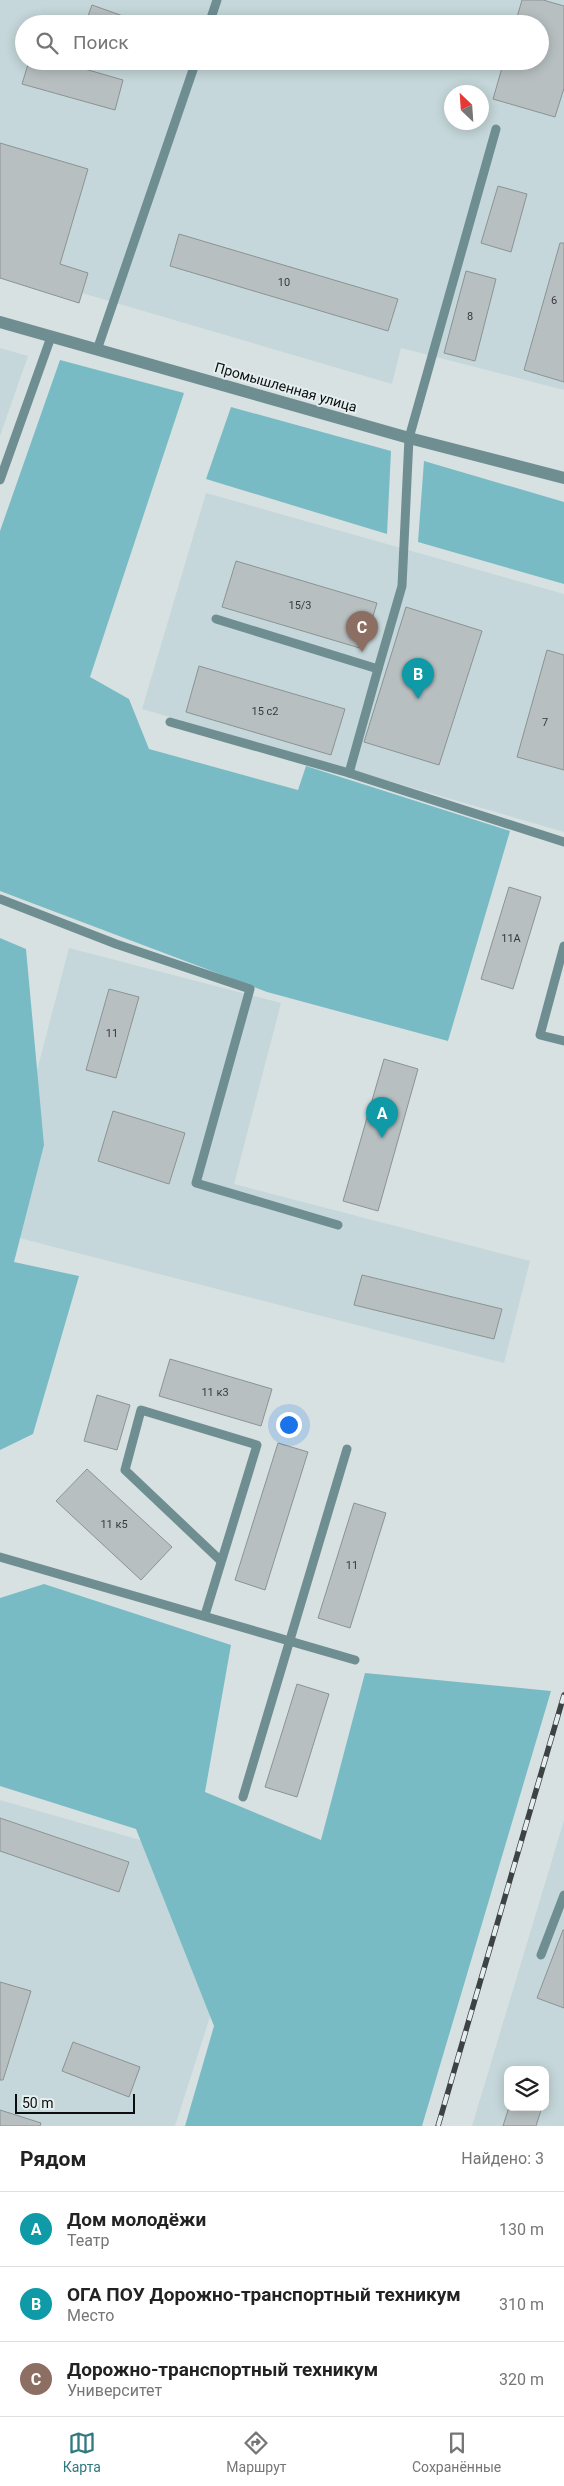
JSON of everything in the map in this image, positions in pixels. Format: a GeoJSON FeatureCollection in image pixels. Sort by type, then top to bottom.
{"type":"FeatureCollection","features":[{"type":"Feature","properties":{"kind":"street","name":"Промышленная улица"},"geometry":{"type":"LineString","coordinates":[[0,322],[409,438],[563,475]]}},
{"type":"Feature","properties":{"kind":"lane"},"geometry":{"type":"LineString","coordinates":[[212,15],[217,0]]}},
{"type":"Feature","properties":{"kind":"lane"},"geometry":{"type":"LineString","coordinates":[[97,350],[193,70]]}},
{"type":"Feature","properties":{"kind":"lane"},"geometry":{"type":"LineString","coordinates":[[349,773],[402,586],[409,438],[496,129]]}},
{"type":"Feature","properties":{"kind":"lane"},"geometry":{"type":"LineString","coordinates":[[0,480],[51,337]]}},
{"type":"Feature","properties":{"kind":"lane"},"geometry":{"type":"LineString","coordinates":[[216,619],[378,669]]}},
{"type":"Feature","properties":{"kind":"lane"},"geometry":{"type":"LineString","coordinates":[[170,722],[349,773],[564,842]]}},
{"type":"Feature","properties":{"kind":"lane"},"geometry":{"type":"LineString","coordinates":[[0,899],[116,944],[250,990],[196,1183],[338,1225]]}},
{"type":"Feature","properties":{"kind":"lane"},"geometry":{"type":"LineString","coordinates":[[564,946],[540,1034],[564,1041]]}},
{"type":"Feature","properties":{"kind":"lane"},"geometry":{"type":"LineString","coordinates":[[205,1615],[257,1445],[141,1410],[125,1470],[221,1561]]}},
{"type":"Feature","properties":{"kind":"lane"},"geometry":{"type":"LineString","coordinates":[[243,1797],[346,1449]]}},
{"type":"Feature","properties":{"kind":"lane"},"geometry":{"type":"LineString","coordinates":[[0,1557],[355,1660]]}},
{"type":"Feature","properties":{"kind":"lane"},"geometry":{"type":"LineString","coordinates":[[541,1954],[564,1895]]}},
{"type":"Feature","properties":{"kind":"shaded area"},"geometry":{"type":"Polygon","coordinates":[[[0,0],[564,0],[564,390],[401,348],[392,384],[0,269],[0,0]]]}},
{"type":"Feature","properties":{"kind":"shaded area"},"geometry":{"type":"Polygon","coordinates":[[[0,348],[28,356],[0,436],[0,348]]]}},
{"type":"Feature","properties":{"kind":"shaded area"},"geometry":{"type":"Polygon","coordinates":[[[60,360],[184,393],[90,677],[129,699],[149,749],[298,790],[306,766],[510,831],[448,1041],[267,992],[0,891],[0,531],[60,360]]]}},
{"type":"Feature","properties":{"kind":"shaded area"},"geometry":{"type":"Polygon","coordinates":[[[231,407],[391,451],[387,534],[206,479],[231,407]]]}},
{"type":"Feature","properties":{"kind":"shaded area"},"geometry":{"type":"Polygon","coordinates":[[[424,461],[564,502],[564,584],[418,542],[424,461]]]}},
{"type":"Feature","properties":{"kind":"shaded area"},"geometry":{"type":"Polygon","coordinates":[[[206,493],[564,594],[564,832],[142,709],[206,493]]]}},
{"type":"Feature","properties":{"kind":"shaded area"},"geometry":{"type":"Polygon","coordinates":[[[0,938],[26,949],[44,1145],[14,1262],[79,1276],[33,1434],[0,1450],[0,938]]]}},
{"type":"Feature","properties":{"kind":"shaded area"},"geometry":{"type":"Polygon","coordinates":[[[69,948],[281,1003],[234,1184],[530,1261],[504,1363],[0,1233],[0,1212],[69,948]]]}},
{"type":"Feature","properties":{"kind":"shaded area"},"geometry":{"type":"Polygon","coordinates":[[[44,1584],[231,1645],[205,1792],[321,1840],[365,1673],[551,1691],[422,2126],[185,2126],[214,2026],[136,1829],[0,1786],[0,1598],[44,1584]]]}},
{"type":"Feature","properties":{"kind":"shaded area"},"geometry":{"type":"Polygon","coordinates":[[[0,1800],[256,1873],[175,2126],[0,2126],[0,1800]]]}},
{"type":"Feature","properties":{"kind":"shaded area"},"geometry":{"type":"Polygon","coordinates":[[[564,1820],[564,2126],[472,2126],[564,1820]]]}},
{"type":"Feature","properties":{"kind":"building"},"geometry":{"type":"Polygon","coordinates":[[[522,0],[543,0],[564,6],[564,88],[555,117],[493,99],[501,70],[549,70],[549,15],[518,15],[522,0]]]}},
{"type":"Feature","properties":{"kind":"building"},"geometry":{"type":"Polygon","coordinates":[[[92,5],[120,15],[88,15],[92,5]]]}},
{"type":"Feature","properties":{"kind":"building"},"geometry":{"type":"Polygon","coordinates":[[[26,70],[88,70],[123,80],[115,110],[22,84],[26,70]]]}},
{"type":"Feature","properties":{"kind":"building"},"geometry":{"type":"Polygon","coordinates":[[[0,143],[88,169],[60,264],[88,273],[79,303],[0,278],[0,143]]]}},
{"type":"Feature","properties":{"kind":"building"},"geometry":{"type":"Polygon","coordinates":[[[498,186],[527,194],[511,252],[481,243],[498,186]]]}},
{"type":"Feature","properties":{"kind":"building"},"geometry":{"type":"Polygon","coordinates":[[[179,234],[398,299],[388,331],[170,266],[179,234]]]}},
{"type":"Feature","properties":{"kind":"building"},"geometry":{"type":"Polygon","coordinates":[[[560,243],[564,243],[564,382],[524,370],[560,243]]]}},
{"type":"Feature","properties":{"kind":"building"},"geometry":{"type":"Polygon","coordinates":[[[466,271],[496,279],[475,361],[444,353],[466,271]]]}},
{"type":"Feature","properties":{"kind":"building"},"geometry":{"type":"Polygon","coordinates":[[[236,561],[377,603],[363,649],[222,607],[236,561]]]}},
{"type":"Feature","properties":{"kind":"building"},"geometry":{"type":"Polygon","coordinates":[[[406,607],[482,631],[439,765],[364,742],[406,607]]]}},
{"type":"Feature","properties":{"kind":"building"},"geometry":{"type":"Polygon","coordinates":[[[547,650],[564,655],[564,770],[517,757],[547,650]]]}},
{"type":"Feature","properties":{"kind":"building"},"geometry":{"type":"Polygon","coordinates":[[[199,666],[345,709],[331,755],[186,712],[199,666]]]}},
{"type":"Feature","properties":{"kind":"building"},"geometry":{"type":"Polygon","coordinates":[[[509,887],[541,897],[513,989],[481,979],[509,887]]]}},
{"type":"Feature","properties":{"kind":"building"},"geometry":{"type":"Polygon","coordinates":[[[109,989],[139,997],[116,1078],[86,1070],[109,989]]]}},
{"type":"Feature","properties":{"kind":"building"},"geometry":{"type":"Polygon","coordinates":[[[384,1059],[418,1069],[378,1211],[343,1201],[384,1059]]]}},
{"type":"Feature","properties":{"kind":"building"},"geometry":{"type":"Polygon","coordinates":[[[113,1111],[185,1133],[169,1184],[98,1161],[113,1111]]]}},
{"type":"Feature","properties":{"kind":"building"},"geometry":{"type":"Polygon","coordinates":[[[362,1275],[502,1309],[494,1339],[354,1305],[362,1275]]]}},
{"type":"Feature","properties":{"kind":"building"},"geometry":{"type":"Polygon","coordinates":[[[170,1359],[272,1389],[261,1426],[159,1396],[170,1359]]]}},
{"type":"Feature","properties":{"kind":"building"},"geometry":{"type":"Polygon","coordinates":[[[97,1395],[130,1405],[117,1450],[84,1441],[97,1395]]]}},
{"type":"Feature","properties":{"kind":"building"},"geometry":{"type":"Polygon","coordinates":[[[278,1443],[308,1452],[265,1590],[235,1580],[278,1443]]]}},
{"type":"Feature","properties":{"kind":"building"},"geometry":{"type":"Polygon","coordinates":[[[87,1469],[172,1547],[141,1580],[56,1501],[87,1469]]]}},
{"type":"Feature","properties":{"kind":"building"},"geometry":{"type":"Polygon","coordinates":[[[354,1503],[386,1513],[350,1628],[318,1618],[354,1503]]]}},
{"type":"Feature","properties":{"kind":"building"},"geometry":{"type":"Polygon","coordinates":[[[297,1684],[329,1694],[297,1797],[265,1787],[297,1684]]]}},
{"type":"Feature","properties":{"kind":"building"},"geometry":{"type":"Polygon","coordinates":[[[0,1818],[129,1862],[119,1892],[0,1851],[0,1818]]]}},
{"type":"Feature","properties":{"kind":"building"},"geometry":{"type":"Polygon","coordinates":[[[564,1930],[564,2008],[537,1998],[564,1930]]]}},
{"type":"Feature","properties":{"kind":"building"},"geometry":{"type":"Polygon","coordinates":[[[0,1982],[31,1991],[3,2080],[0,2080],[0,1982]]]}},
{"type":"Feature","properties":{"kind":"building"},"geometry":{"type":"Polygon","coordinates":[[[73,2042],[140,2067],[129,2097],[62,2071],[73,2042]]]}},
{"type":"Feature","properties":{"kind":"building"},"geometry":{"type":"Polygon","coordinates":[[[0,2110],[41,2123],[40,2126],[0,2126],[0,2110]]]}},
{"type":"Feature","properties":{"kind":"building"},"geometry":{"type":"Polygon","coordinates":[[[508,2111],[541,2111],[536,2126],[503,2126],[508,2111]]]}},
{"type":"Feature","properties":{"kind":"railway"},"geometry":{"type":"LineString","coordinates":[[438,2126],[564,1695]]}},
{"type":"Feature","properties":{"kind":"place","name":"Дорожно-транспортный техникум"},"geometry":{"type":"Point","coordinates":[362,652]}},
{"type":"Feature","properties":{"kind":"place","name":"ОГА ПОУ Дорожно-транспортный техникум"},"geometry":{"type":"Point","coordinates":[418,699]}},
{"type":"Feature","properties":{"kind":"place","name":"Дом молодёжи"},"geometry":{"type":"Point","coordinates":[382,1138]}}]}
